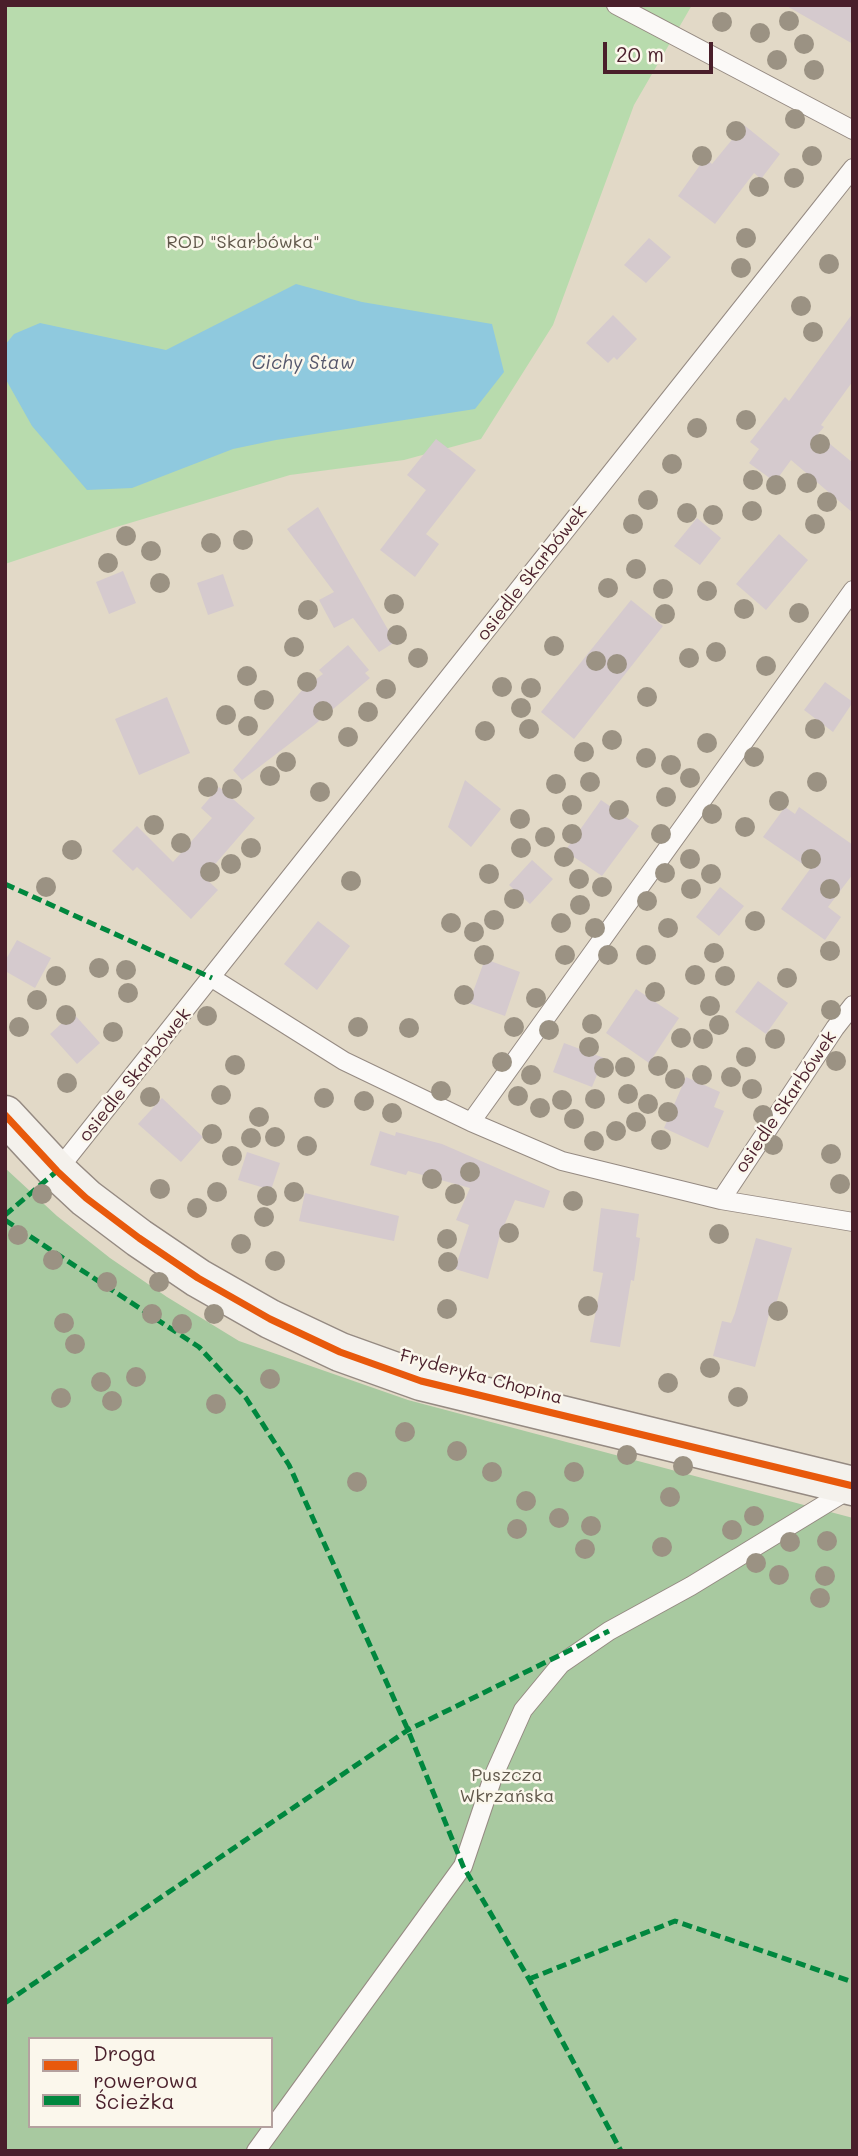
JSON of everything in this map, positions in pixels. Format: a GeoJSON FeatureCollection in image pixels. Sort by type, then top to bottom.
{"type":"FeatureCollection","features":[{"type":"Feature","properties":{"kind":"street","name":"Fryderyka Chopina"},"geometry":{"type":"LineString","coordinates":[[5,1115],[86,1198],[139,1238],[198,1278],[270,1319],[340,1352],[421,1381],[853,1487]]}},
{"type":"Feature","properties":{"kind":"lane"},"geometry":{"type":"LineString","coordinates":[[616,5],[853,130]]}},
{"type":"Feature","properties":{"kind":"lane","name":"osiedle Skarbówek"},"geometry":{"type":"LineString","coordinates":[[57,1171],[853,168]]}},
{"type":"Feature","properties":{"kind":"lane"},"geometry":{"type":"LineString","coordinates":[[471,1122],[853,590]]}},
{"type":"Feature","properties":{"kind":"lane"},"geometry":{"type":"LineString","coordinates":[[212,978],[344,1061],[471,1122],[562,1161],[721,1200],[853,1222]]}},
{"type":"Feature","properties":{"kind":"lane","name":"osiedle Skarbówek"},"geometry":{"type":"LineString","coordinates":[[721,1200],[853,1005]]}},
{"type":"Feature","properties":{"kind":"lane"},"geometry":{"type":"LineString","coordinates":[[273,2128],[464,1866],[493,1777],[523,1710],[561,1664],[609,1631],[691,1586],[853,1487]]}},
{"type":"Feature","properties":{"kind":"lane"},"geometry":{"type":"LineString","coordinates":[[256,2151],[273,2128]]}},
{"type":"Feature","properties":{"kind":"green space","name":"ROD \"Skarbówka\""},"geometry":{"type":"Polygon","coordinates":[[[5,5],[692,5],[634,105],[553,325],[481,439],[404,460],[290,475],[113,528],[5,564],[5,5]]]}},
{"type":"Feature","properties":{"kind":"green space","name":"Puszcza Wkrzańska"},"geometry":{"type":"Polygon","coordinates":[[[5,1168],[57,1216],[110,1258],[239,1341],[408,1400],[853,1518],[853,2151],[5,2151],[5,1168]]]}},
{"type":"Feature","properties":{"kind":"water","name":"Cichy Staw"},"geometry":{"type":"Polygon","coordinates":[[[296,284],[362,302],[492,324],[504,372],[475,409],[276,440],[233,449],[132,488],[87,490],[32,426],[5,378],[5,345],[14,334],[40,323],[166,350],[296,284]]]}},
{"type":"Feature","properties":{"kind":"building"},"geometry":{"type":"Polygon","coordinates":[[[785,5],[853,5],[853,44],[785,5]]]}},
{"type":"Feature","properties":{"kind":"building"},"geometry":{"type":"Polygon","coordinates":[[[744,125],[780,154],[761,179],[754,173],[715,224],[678,196],[705,158],[712,164],[744,125]]]}},
{"type":"Feature","properties":{"kind":"building"},"geometry":{"type":"Polygon","coordinates":[[[649,238],[671,257],[646,283],[624,265],[649,238]]]}},
{"type":"Feature","properties":{"kind":"building"},"geometry":{"type":"Polygon","coordinates":[[[853,313],[853,381],[821,425],[824,427],[818,434],[853,463],[853,513],[791,460],[775,482],[749,463],[759,449],[750,442],[785,397],[789,401],[853,313]]]}},
{"type":"Feature","properties":{"kind":"building"},"geometry":{"type":"Polygon","coordinates":[[[613,315],[637,339],[617,360],[614,357],[608,363],[586,343],[613,315]]]}},
{"type":"Feature","properties":{"kind":"building"},"geometry":{"type":"Polygon","coordinates":[[[436,439],[476,470],[426,534],[439,544],[415,577],[380,550],[426,490],[407,475],[436,439]]]}},
{"type":"Feature","properties":{"kind":"building"},"geometry":{"type":"Polygon","coordinates":[[[318,507],[395,642],[379,652],[353,618],[334,628],[319,600],[334,592],[287,529],[318,507]]]}},
{"type":"Feature","properties":{"kind":"building"},"geometry":{"type":"Polygon","coordinates":[[[697,518],[721,538],[700,565],[674,546],[697,518]]]}},
{"type":"Feature","properties":{"kind":"building"},"geometry":{"type":"Polygon","coordinates":[[[779,534],[808,560],[766,610],[736,584],[779,534]]]}},
{"type":"Feature","properties":{"kind":"building"},"geometry":{"type":"Polygon","coordinates":[[[123,571],[136,603],[109,614],[96,582],[123,571]]]}},
{"type":"Feature","properties":{"kind":"building"},"geometry":{"type":"Polygon","coordinates":[[[223,574],[234,606],[208,615],[197,583],[223,574]]]}},
{"type":"Feature","properties":{"kind":"building"},"geometry":{"type":"Polygon","coordinates":[[[631,600],[663,626],[574,739],[541,712],[631,600]]]}},
{"type":"Feature","properties":{"kind":"building"},"geometry":{"type":"Polygon","coordinates":[[[348,645],[369,670],[365,673],[370,678],[242,780],[233,770],[303,689],[323,674],[319,670],[348,645]]]}},
{"type":"Feature","properties":{"kind":"building"},"geometry":{"type":"Polygon","coordinates":[[[825,682],[853,702],[833,732],[804,710],[825,682]]]}},
{"type":"Feature","properties":{"kind":"building"},"geometry":{"type":"Polygon","coordinates":[[[167,697],[190,753],[139,775],[115,719],[167,697]]]}},
{"type":"Feature","properties":{"kind":"building"},"geometry":{"type":"Polygon","coordinates":[[[465,780],[501,809],[471,847],[448,827],[465,780]]]}},
{"type":"Feature","properties":{"kind":"building"},"geometry":{"type":"Polygon","coordinates":[[[219,787],[255,818],[204,877],[218,890],[191,919],[137,867],[133,871],[112,851],[137,826],[173,862],[212,818],[201,808],[219,787]]]}},
{"type":"Feature","properties":{"kind":"building"},"geometry":{"type":"Polygon","coordinates":[[[601,800],[639,826],[602,876],[565,851],[601,800]]]}},
{"type":"Feature","properties":{"kind":"building"},"geometry":{"type":"Polygon","coordinates":[[[785,807],[795,814],[799,807],[853,845],[853,874],[828,907],[841,917],[825,940],[781,909],[810,869],[763,837],[785,807]]]}},
{"type":"Feature","properties":{"kind":"building"},"geometry":{"type":"Polygon","coordinates":[[[532,860],[553,879],[530,904],[509,885],[532,860]]]}},
{"type":"Feature","properties":{"kind":"building"},"geometry":{"type":"Polygon","coordinates":[[[720,887],[744,906],[719,936],[696,917],[720,887]]]}},
{"type":"Feature","properties":{"kind":"building"},"geometry":{"type":"Polygon","coordinates":[[[318,921],[350,946],[317,990],[284,964],[318,921]]]}},
{"type":"Feature","properties":{"kind":"building"},"geometry":{"type":"Polygon","coordinates":[[[17,940],[51,958],[35,988],[5,971],[5,961],[17,940]]]}},
{"type":"Feature","properties":{"kind":"building"},"geometry":{"type":"Polygon","coordinates":[[[485,959],[520,972],[505,1016],[469,1003],[485,959]]]}},
{"type":"Feature","properties":{"kind":"building"},"geometry":{"type":"Polygon","coordinates":[[[758,981],[788,1003],[766,1034],[735,1012],[758,981]]]}},
{"type":"Feature","properties":{"kind":"building"},"geometry":{"type":"Polygon","coordinates":[[[636,989],[679,1018],[649,1063],[606,1033],[636,989]]]}},
{"type":"Feature","properties":{"kind":"building"},"geometry":{"type":"Polygon","coordinates":[[[73,1013],[100,1043],[77,1064],[50,1034],[73,1013]]]}},
{"type":"Feature","properties":{"kind":"building"},"geometry":{"type":"Polygon","coordinates":[[[564,1043],[604,1058],[592,1087],[553,1072],[564,1043]]]}},
{"type":"Feature","properties":{"kind":"building"},"geometry":{"type":"Polygon","coordinates":[[[686,1077],[720,1092],[714,1107],[724,1111],[708,1148],[664,1128],[686,1077]]]}},
{"type":"Feature","properties":{"kind":"building"},"geometry":{"type":"Polygon","coordinates":[[[162,1098],[203,1137],[181,1162],[138,1124],[162,1098]]]}},
{"type":"Feature","properties":{"kind":"building"},"geometry":{"type":"Polygon","coordinates":[[[380,1131],[395,1136],[396,1132],[442,1144],[550,1191],[544,1208],[515,1200],[500,1235],[488,1279],[455,1269],[469,1225],[456,1220],[470,1188],[408,1171],[406,1175],[370,1165],[380,1131]]]}},
{"type":"Feature","properties":{"kind":"building"},"geometry":{"type":"Polygon","coordinates":[[[247,1152],[280,1163],[271,1190],[238,1180],[247,1152]]]}},
{"type":"Feature","properties":{"kind":"building"},"geometry":{"type":"Polygon","coordinates":[[[305,1193],[399,1216],[394,1241],[299,1221],[305,1193]]]}},
{"type":"Feature","properties":{"kind":"building"},"geometry":{"type":"Polygon","coordinates":[[[601,1208],[639,1214],[636,1237],[640,1238],[634,1281],[631,1280],[620,1347],[590,1342],[603,1273],[593,1271],[601,1208]]]}},
{"type":"Feature","properties":{"kind":"building"},"geometry":{"type":"Polygon","coordinates":[[[756,1238],[792,1248],[775,1308],[771,1307],[755,1367],[713,1356],[722,1321],[731,1323],[735,1313],[756,1238]]]}},
{"type":"Feature","properties":{"kind":"marked path"},"geometry":{"type":"LineString","coordinates":[[5,884],[212,978]]}},
{"type":"Feature","properties":{"kind":"marked path"},"geometry":{"type":"LineString","coordinates":[[5,1215],[57,1171]]}},
{"type":"Feature","properties":{"kind":"marked path"},"geometry":{"type":"LineString","coordinates":[[5,1220],[199,1347],[246,1398],[289,1465],[408,1730],[463,1866],[529,1979],[621,2151]]}},
{"type":"Feature","properties":{"kind":"marked path"},"geometry":{"type":"LineString","coordinates":[[5,2003],[408,1730],[609,1631]]}},
{"type":"Feature","properties":{"kind":"marked path"},"geometry":{"type":"LineString","coordinates":[[529,1979],[675,1921],[853,1982]]}},
{"type":"Feature","properties":{"kind":"cycle path"},"geometry":{"type":"LineString","coordinates":[[5,1115],[86,1198],[139,1238],[198,1278],[270,1319],[340,1352],[421,1381],[853,1486]]}}]}
